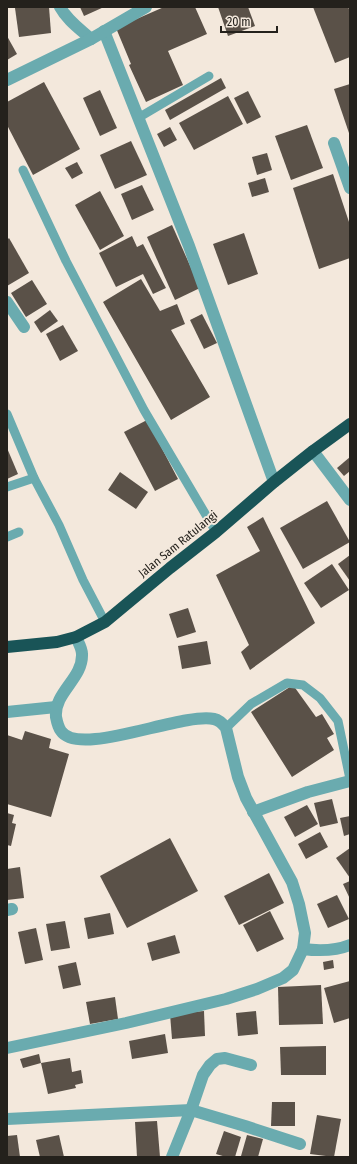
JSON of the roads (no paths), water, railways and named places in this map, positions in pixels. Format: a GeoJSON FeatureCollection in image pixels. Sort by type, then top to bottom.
{"type":"FeatureCollection","features":[{"type":"Feature","properties":{"kind":"highway","name":"Jalan Sam Ratulangi"},"geometry":{"type":"LineString","coordinates":[[7,647],[57,642],[76,637],[105,622],[216,532],[274,482],[350,424]]}},
{"type":"Feature","properties":{"kind":"street"},"geometry":{"type":"LineString","coordinates":[[60,7],[72,22],[91,39]]}},
{"type":"Feature","properties":{"kind":"street"},"geometry":{"type":"LineString","coordinates":[[7,80],[91,39],[146,7]]}},
{"type":"Feature","properties":{"kind":"street"},"geometry":{"type":"LineString","coordinates":[[104,31],[189,246],[274,482]]}},
{"type":"Feature","properties":{"kind":"street"},"geometry":{"type":"LineString","coordinates":[[334,142],[350,188]]}},
{"type":"Feature","properties":{"kind":"street"},"geometry":{"type":"LineString","coordinates":[[7,302],[24,327]]}},
{"type":"Feature","properties":{"kind":"street"},"geometry":{"type":"LineString","coordinates":[[313,451],[350,500]]}},
{"type":"Feature","properties":{"kind":"street"},"geometry":{"type":"LineString","coordinates":[[7,1048],[126,1023],[226,999],[258,989],[282,978],[293,970],[303,949],[305,933],[299,904],[292,882],[246,798],[238,777],[226,728],[222,723],[215,719],[202,718],[96,740],[67,737],[61,731],[57,722],[56,708],[59,699],[71,683],[79,667],[82,654],[76,637]]}},
{"type":"Feature","properties":{"kind":"street"},"geometry":{"type":"LineString","coordinates":[[7,712],[56,708]]}},
{"type":"Feature","properties":{"kind":"street"},"geometry":{"type":"LineString","coordinates":[[253,812],[308,792],[350,780]]}},
{"type":"Feature","properties":{"kind":"street"},"geometry":{"type":"LineString","coordinates":[[303,949],[340,949],[350,945]]}},
{"type":"Feature","properties":{"kind":"street"},"geometry":{"type":"LineString","coordinates":[[172,1157],[203,1075],[210,1065],[217,1059],[225,1058],[251,1065]]}},
{"type":"Feature","properties":{"kind":"street"},"geometry":{"type":"LineString","coordinates":[[7,1119],[191,1110],[300,1144]]}},
{"type":"Feature","properties":{"kind":"lane"},"geometry":{"type":"LineString","coordinates":[[138,118],[209,76]]}},
{"type":"Feature","properties":{"kind":"lane"},"geometry":{"type":"LineString","coordinates":[[22,170],[66,261],[144,410],[216,532]]}},
{"type":"Feature","properties":{"kind":"lane"},"geometry":{"type":"LineString","coordinates":[[7,414],[34,478],[59,525],[83,580],[105,622]]}},
{"type":"Feature","properties":{"kind":"lane"},"geometry":{"type":"LineString","coordinates":[[7,487],[34,478]]}},
{"type":"Feature","properties":{"kind":"lane"},"geometry":{"type":"LineString","coordinates":[[7,537],[19,532]]}},
{"type":"Feature","properties":{"kind":"lane"},"geometry":{"type":"LineString","coordinates":[[226,728],[251,704],[287,683],[303,685],[320,698],[338,721],[350,780]]}}]}
